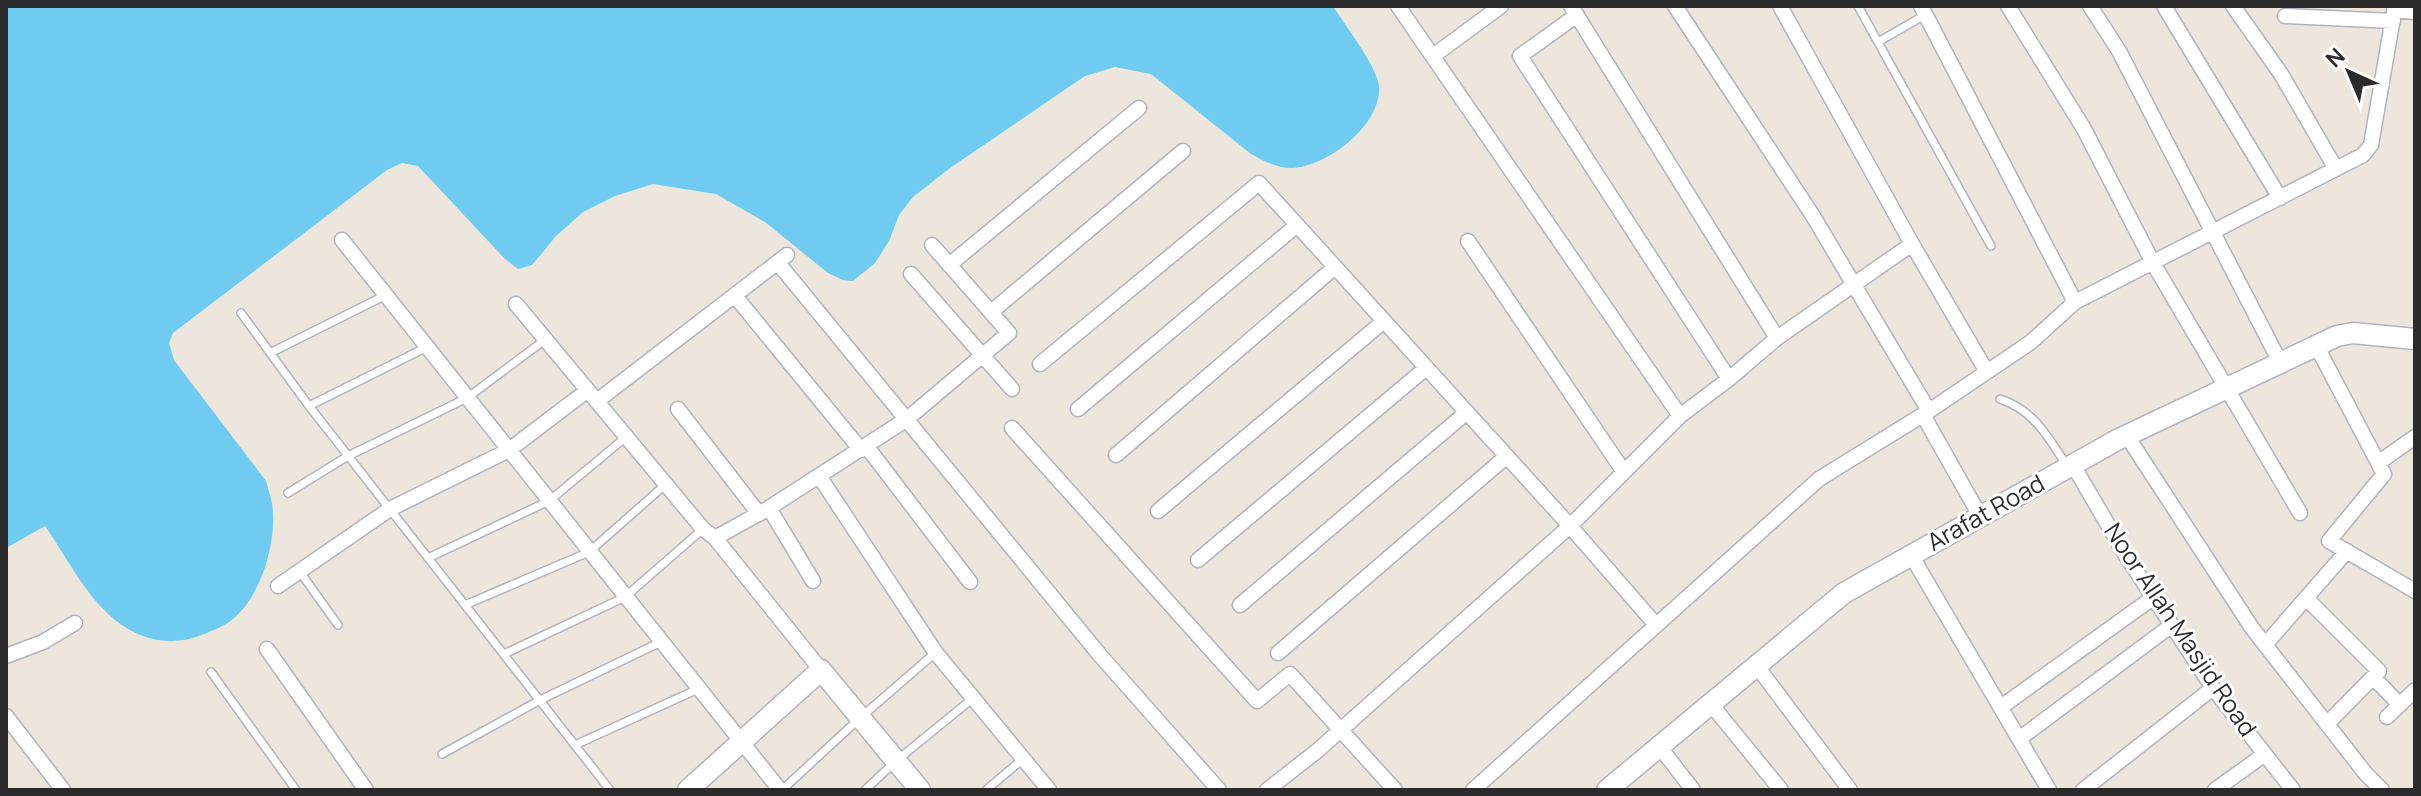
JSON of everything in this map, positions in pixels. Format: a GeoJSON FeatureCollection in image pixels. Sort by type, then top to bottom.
{"type":"FeatureCollection","features":[{"type":"Feature","properties":{"kind":"street"},"geometry":{"type":"LineString","coordinates":[[1433,56],[1501,6]]}},
{"type":"Feature","properties":{"kind":"street"},"geometry":{"type":"LineString","coordinates":[[1675,6],[1813,216],[1926,413],[1980,516]]}},
{"type":"Feature","properties":{"kind":"street"},"geometry":{"type":"LineString","coordinates":[[1780,6],[1987,372]]}},
{"type":"Feature","properties":{"kind":"street"},"geometry":{"type":"LineString","coordinates":[[2008,6],[2084,129],[2153,263],[2300,513]]}},
{"type":"Feature","properties":{"kind":"street"},"geometry":{"type":"LineString","coordinates":[[2090,6],[2119,51],[2280,362]]}},
{"type":"Feature","properties":{"kind":"street"},"geometry":{"type":"LineString","coordinates":[[2164,6],[2280,198]]}},
{"type":"Feature","properties":{"kind":"street"},"geometry":{"type":"LineString","coordinates":[[2233,6],[2281,74],[2336,169]]}},
{"type":"Feature","properties":{"kind":"street"},"geometry":{"type":"LineString","coordinates":[[1402,7],[1680,416]]}},
{"type":"Feature","properties":{"kind":"street"},"geometry":{"type":"LineString","coordinates":[[1923,10],[2075,302]]}},
{"type":"Feature","properties":{"kind":"street"},"geometry":{"type":"LineString","coordinates":[[1729,379],[1520,56],[1574,11],[1777,338]]}},
{"type":"Feature","properties":{"kind":"street"},"geometry":{"type":"LineString","coordinates":[[1473,790],[1819,479],[1926,413],[2031,342],[2075,302],[2363,155],[2371,145],[2394,12]]}},
{"type":"Feature","properties":{"kind":"street"},"geometry":{"type":"LineString","coordinates":[[2285,16],[2415,12]]}},
{"type":"Feature","properties":{"kind":"street"},"geometry":{"type":"LineString","coordinates":[[949,265],[1139,108]]}},
{"type":"Feature","properties":{"kind":"street"},"geometry":{"type":"LineString","coordinates":[[991,312],[1183,151]]}},
{"type":"Feature","properties":{"kind":"street"},"geometry":{"type":"LineString","coordinates":[[1040,364],[1259,183],[1656,625]]}},
{"type":"Feature","properties":{"kind":"street"},"geometry":{"type":"LineString","coordinates":[[1078,409],[1297,225]]}},
{"type":"Feature","properties":{"kind":"street"},"geometry":{"type":"LineString","coordinates":[[342,240],[740,743],[781,790]]}},
{"type":"Feature","properties":{"kind":"street"},"geometry":{"type":"LineString","coordinates":[[1468,241],[1624,472]]}},
{"type":"Feature","properties":{"kind":"street"},"geometry":{"type":"LineString","coordinates":[[1267,790],[1339,731],[1570,526],[1680,416],[1777,338],[1912,244]]}},
{"type":"Feature","properties":{"kind":"street"},"geometry":{"type":"LineString","coordinates":[[709,534],[764,511],[864,448],[907,419],[1009,333],[932,245]]}},
{"type":"Feature","properties":{"kind":"street"},"geometry":{"type":"LineString","coordinates":[[278,586],[390,509],[509,450],[735,296],[782,259],[907,419],[1099,654],[1219,790]]}},
{"type":"Feature","properties":{"kind":"street"},"geometry":{"type":"LineString","coordinates":[[1116,455],[1335,267]]}},
{"type":"Feature","properties":{"kind":"street"},"geometry":{"type":"LineString","coordinates":[[911,274],[1012,389]]}},
{"type":"Feature","properties":{"kind":"street"},"geometry":{"type":"LineString","coordinates":[[735,296],[864,448],[970,582]]}},
{"type":"Feature","properties":{"kind":"street"},"geometry":{"type":"LineString","coordinates":[[516,304],[920,790]]}},
{"type":"Feature","properties":{"kind":"street"},"geometry":{"type":"LineString","coordinates":[[1158,511],[1384,321]]}},
{"type":"Feature","properties":{"kind":"street","name":"Arafat Road"},"geometry":{"type":"LineString","coordinates":[[1607,790],[1829,604],[1980,516],[2127,436],[2337,336],[2353,333],[2415,339]]}},
{"type":"Feature","properties":{"kind":"street"},"geometry":{"type":"LineString","coordinates":[[2316,345],[2384,474],[2329,541],[2415,591]]}},
{"type":"Feature","properties":{"kind":"street"},"geometry":{"type":"LineString","coordinates":[[1198,560],[1426,368]]}},
{"type":"Feature","properties":{"kind":"street"},"geometry":{"type":"LineString","coordinates":[[678,409],[764,511],[813,581]]}},
{"type":"Feature","properties":{"kind":"street"},"geometry":{"type":"LineString","coordinates":[[1240,605],[1467,412]]}},
{"type":"Feature","properties":{"kind":"street"},"geometry":{"type":"LineString","coordinates":[[1012,428],[1257,701],[1290,674],[1395,790]]}},
{"type":"Feature","properties":{"kind":"street"},"geometry":{"type":"LineString","coordinates":[[2127,436],[2265,645],[2366,774],[2382,790]]}},
{"type":"Feature","properties":{"kind":"street"},"geometry":{"type":"LineString","coordinates":[[2378,463],[2415,437]]}},
{"type":"Feature","properties":{"kind":"street"},"geometry":{"type":"LineString","coordinates":[[1278,653],[1507,456]]}},
{"type":"Feature","properties":{"kind":"street","name":"Noor Allah Masjid Road"},"geometry":{"type":"LineString","coordinates":[[2070,466],[2213,688],[2293,790]]}},
{"type":"Feature","properties":{"kind":"street"},"geometry":{"type":"LineString","coordinates":[[819,476],[936,653],[1049,790]]}},
{"type":"Feature","properties":{"kind":"street"},"geometry":{"type":"LineString","coordinates":[[2265,645],[2347,551]]}},
{"type":"Feature","properties":{"kind":"street"},"geometry":{"type":"LineString","coordinates":[[1911,555],[2049,790]]}},
{"type":"Feature","properties":{"kind":"street"},"geometry":{"type":"LineString","coordinates":[[2001,707],[2154,597]]}},
{"type":"Feature","properties":{"kind":"street"},"geometry":{"type":"LineString","coordinates":[[2306,598],[2379,671],[2327,724]]}},
{"type":"Feature","properties":{"kind":"street"},"geometry":{"type":"LineString","coordinates":[[6,656],[43,642],[75,623]]}},
{"type":"Feature","properties":{"kind":"street"},"geometry":{"type":"LineString","coordinates":[[2019,739],[2172,625]]}},
{"type":"Feature","properties":{"kind":"street"},"geometry":{"type":"LineString","coordinates":[[267,649],[366,790]]}},
{"type":"Feature","properties":{"kind":"street"},"geometry":{"type":"LineString","coordinates":[[1756,665],[1850,790]]}},
{"type":"Feature","properties":{"kind":"street"},"geometry":{"type":"LineString","coordinates":[[688,790],[821,670]]}},
{"type":"Feature","properties":{"kind":"street"},"geometry":{"type":"LineString","coordinates":[[2373,677],[2400,705]]}},
{"type":"Feature","properties":{"kind":"street"},"geometry":{"type":"LineString","coordinates":[[2083,790],[2213,688]]}},
{"type":"Feature","properties":{"kind":"street"},"geometry":{"type":"LineString","coordinates":[[2387,717],[2415,690]]}},
{"type":"Feature","properties":{"kind":"street"},"geometry":{"type":"LineString","coordinates":[[1710,703],[1781,790]]}},
{"type":"Feature","properties":{"kind":"street"},"geometry":{"type":"LineString","coordinates":[[6,716],[63,790]]}},
{"type":"Feature","properties":{"kind":"street"},"geometry":{"type":"LineString","coordinates":[[1659,746],[1693,790]]}},
{"type":"Feature","properties":{"kind":"street"},"geometry":{"type":"LineString","coordinates":[[2215,790],[2265,754]]}},
{"type":"Feature","properties":{"kind":"lane"},"geometry":{"type":"LineString","coordinates":[[1858,6],[1991,246]]}},
{"type":"Feature","properties":{"kind":"lane"},"geometry":{"type":"LineString","coordinates":[[1878,42],[1923,10]]}},
{"type":"Feature","properties":{"kind":"lane"},"geometry":{"type":"LineString","coordinates":[[270,353],[386,295]]}},
{"type":"Feature","properties":{"kind":"lane"},"geometry":{"type":"LineString","coordinates":[[241,313],[309,406],[610,790]]}},
{"type":"Feature","properties":{"kind":"lane"},"geometry":{"type":"LineString","coordinates":[[288,493],[348,456],[467,398],[546,339]]}},
{"type":"Feature","properties":{"kind":"lane"},"geometry":{"type":"LineString","coordinates":[[309,406],[427,347]]}},
{"type":"Feature","properties":{"kind":"lane"},"geometry":{"type":"LineString","coordinates":[[2000,399],[2016,404],[2030,415],[2070,466]]}},
{"type":"Feature","properties":{"kind":"lane"},"geometry":{"type":"LineString","coordinates":[[428,558],[549,501],[626,437]]}},
{"type":"Feature","properties":{"kind":"lane"},"geometry":{"type":"LineString","coordinates":[[465,605],[589,552],[666,484]]}},
{"type":"Feature","properties":{"kind":"lane"},"geometry":{"type":"LineString","coordinates":[[504,654],[625,597],[709,534]]}},
{"type":"Feature","properties":{"kind":"lane"},"geometry":{"type":"LineString","coordinates":[[300,572],[338,625]]}},
{"type":"Feature","properties":{"kind":"lane"},"geometry":{"type":"LineString","coordinates":[[442,754],[540,700],[661,642]]}},
{"type":"Feature","properties":{"kind":"lane"},"geometry":{"type":"LineString","coordinates":[[781,790],[936,653]]}},
{"type":"Feature","properties":{"kind":"lane"},"geometry":{"type":"LineString","coordinates":[[211,672],[296,790]]}},
{"type":"Feature","properties":{"kind":"lane"},"geometry":{"type":"LineString","coordinates":[[575,745],[698,689]]}},
{"type":"Feature","properties":{"kind":"lane"},"geometry":{"type":"LineString","coordinates":[[865,790],[972,699]]}},
{"type":"Feature","properties":{"kind":"lane"},"geometry":{"type":"LineString","coordinates":[[986,790],[1023,759]]}},
{"type":"Feature","properties":{"kind":"water"},"geometry":{"type":"Polygon","coordinates":[[[6,6],[1333,6],[1366,57],[1379,86],[1378,101],[1372,115],[1350,141],[1321,160],[1292,168],[1265,162],[1251,154],[1151,74],[1115,67],[1085,76],[950,168],[913,197],[899,215],[889,241],[875,263],[853,281],[828,273],[765,222],[716,194],[653,184],[615,196],[583,212],[556,236],[532,265],[518,269],[418,166],[402,163],[387,170],[173,333],[169,343],[174,360],[266,481],[273,519],[264,570],[257,587],[238,614],[195,638],[166,641],[128,629],[103,608],[45,526],[6,548],[6,6]]]}}]}
